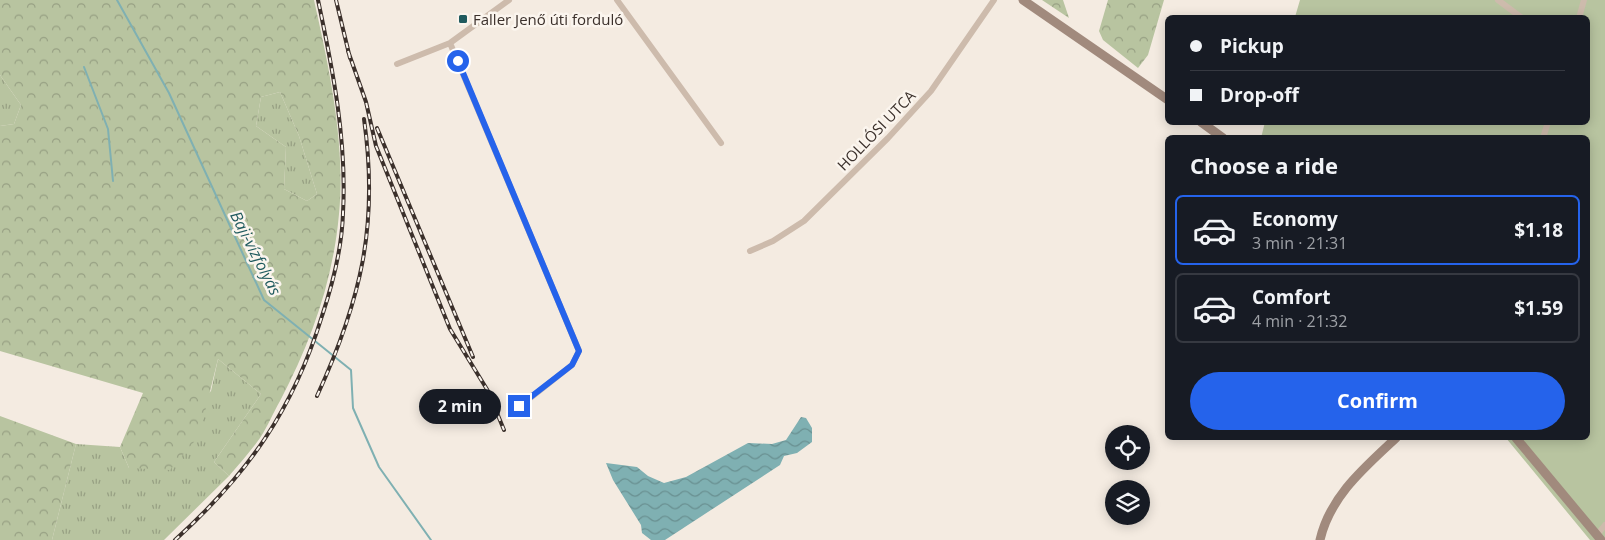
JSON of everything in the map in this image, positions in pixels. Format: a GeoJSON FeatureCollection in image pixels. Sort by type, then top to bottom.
{"type":"FeatureCollection","features":[{"type":"Feature","properties":{"kind":"main road"},"geometry":{"type":"LineString","coordinates":[[1023,0],[1165,98]]}},
{"type":"Feature","properties":{"kind":"main road"},"geometry":{"type":"LineString","coordinates":[[1205,125],[1219,135]]}},
{"type":"Feature","properties":{"kind":"main road"},"geometry":{"type":"LineString","coordinates":[[1320,540],[1330,513],[1344,489],[1394,440]]}},
{"type":"Feature","properties":{"kind":"main road"},"geometry":{"type":"LineString","coordinates":[[1518,440],[1599,538]]}},
{"type":"Feature","properties":{"kind":"street"},"geometry":{"type":"LineString","coordinates":[[397,64],[450,43],[509,0]]}},
{"type":"Feature","properties":{"kind":"street"},"geometry":{"type":"LineString","coordinates":[[617,0],[720,143]]}},
{"type":"Feature","properties":{"kind":"street","name":"HOLLÓSI UTCA"},"geometry":{"type":"LineString","coordinates":[[750,251],[773,241],[804,221],[888,138],[931,91],[994,0]]}},
{"type":"Feature","properties":{"kind":"street"},"geometry":{"type":"LineString","coordinates":[[1498,0],[1518,15]]}},
{"type":"Feature","properties":{"kind":"street"},"geometry":{"type":"LineString","coordinates":[[1580,15],[1584,0]]}},
{"type":"Feature","properties":{"kind":"street"},"geometry":{"type":"LineString","coordinates":[[450,43],[579,351],[572,365],[519,406]]}},
{"type":"Feature","properties":{"kind":"street"},"geometry":{"type":"LineString","coordinates":[[1599,538],[1605,525]]}},
{"type":"Feature","properties":{"kind":"green space"},"geometry":{"type":"Polygon","coordinates":[[[0,0],[314,0],[335,106],[340,161],[341,188],[339,214],[332,263],[311,334],[291,379],[263,433],[229,476],[214,462],[261,394],[218,359],[199,436],[170,470],[129,468],[120,447],[143,393],[0,351],[0,126],[14,124],[21,105],[0,75],[0,0]],[[280,92],[261,97],[256,126],[286,147],[284,189],[307,201],[317,194],[299,136],[280,92]]]}},
{"type":"Feature","properties":{"kind":"green space"},"geometry":{"type":"Polygon","coordinates":[[[1042,0],[1063,0],[1069,18],[1042,0]]]}},
{"type":"Feature","properties":{"kind":"green space"},"geometry":{"type":"Polygon","coordinates":[[[1108,0],[1164,0],[1148,55],[1138,68],[1103,40],[1099,31],[1108,0]]]}},
{"type":"Feature","properties":{"kind":"green space"},"geometry":{"type":"Polygon","coordinates":[[[1300,0],[1605,0],[1605,540],[1590,540],[1508,440],[1590,440],[1590,135],[1262,135],[1264,125],[1590,125],[1590,15],[1296,15],[1300,0]]]}},
{"type":"Feature","properties":{"kind":"green space"},"geometry":{"type":"Polygon","coordinates":[[[0,75],[21,105],[14,124],[0,126],[0,75]]]}},
{"type":"Feature","properties":{"kind":"green space"},"geometry":{"type":"Polygon","coordinates":[[[280,92],[299,136],[317,194],[307,201],[284,189],[286,147],[256,126],[261,97],[280,92]]]}},
{"type":"Feature","properties":{"kind":"green space"},"geometry":{"type":"Polygon","coordinates":[[[218,359],[261,394],[214,462],[229,476],[164,540],[52,540],[76,444],[120,447],[129,468],[211,391],[218,359]]]}},
{"type":"Feature","properties":{"kind":"green space"},"geometry":{"type":"Polygon","coordinates":[[[0,416],[76,444],[52,540],[0,540],[0,416]]]}},
{"type":"Feature","properties":{"kind":"water"},"geometry":{"type":"Polygon","coordinates":[[[801,417],[806,418],[812,428],[812,442],[797,453],[784,456],[780,465],[665,540],[651,540],[642,533],[641,525],[613,480],[606,463],[637,467],[648,476],[664,483],[686,477],[748,443],[772,444],[786,440],[801,417]]]}},
{"type":"Feature","properties":{"kind":"waterway","name":"Baji-vízfolyás"},"geometry":{"type":"LineString","coordinates":[[117,0],[169,93],[264,300],[351,370],[353,408],[379,467],[431,540]]}},
{"type":"Feature","properties":{"kind":"waterway"},"geometry":{"type":"LineString","coordinates":[[84,67],[108,129],[113,181]]}},
{"type":"Feature","properties":{"kind":"railway"},"geometry":{"type":"LineString","coordinates":[[175,540],[225,490],[246,465],[282,411],[310,350],[333,278],[342,226],[343,159],[334,79],[318,0]]}},
{"type":"Feature","properties":{"kind":"railway"},"geometry":{"type":"LineString","coordinates":[[336,0],[350,58]]}},
{"type":"Feature","properties":{"kind":"railway"},"geometry":{"type":"LineString","coordinates":[[348,51],[366,102],[376,146],[450,329],[488,391],[504,430]]}},
{"type":"Feature","properties":{"kind":"railway"},"geometry":{"type":"LineString","coordinates":[[317,396],[345,327],[363,261],[369,194],[364,119]]}},
{"type":"Feature","properties":{"kind":"railway"},"geometry":{"type":"LineString","coordinates":[[377,128],[473,357]]}},
{"type":"Feature","properties":{"kind":"place","name":"Faller Jenő úti forduló"},"geometry":{"type":"Point","coordinates":[463,19]}},
{"type":"Feature","properties":{"kind":"route"},"geometry":{"type":"LineString","coordinates":[[458,61],[579,351],[572,365],[519,406]]}}]}
